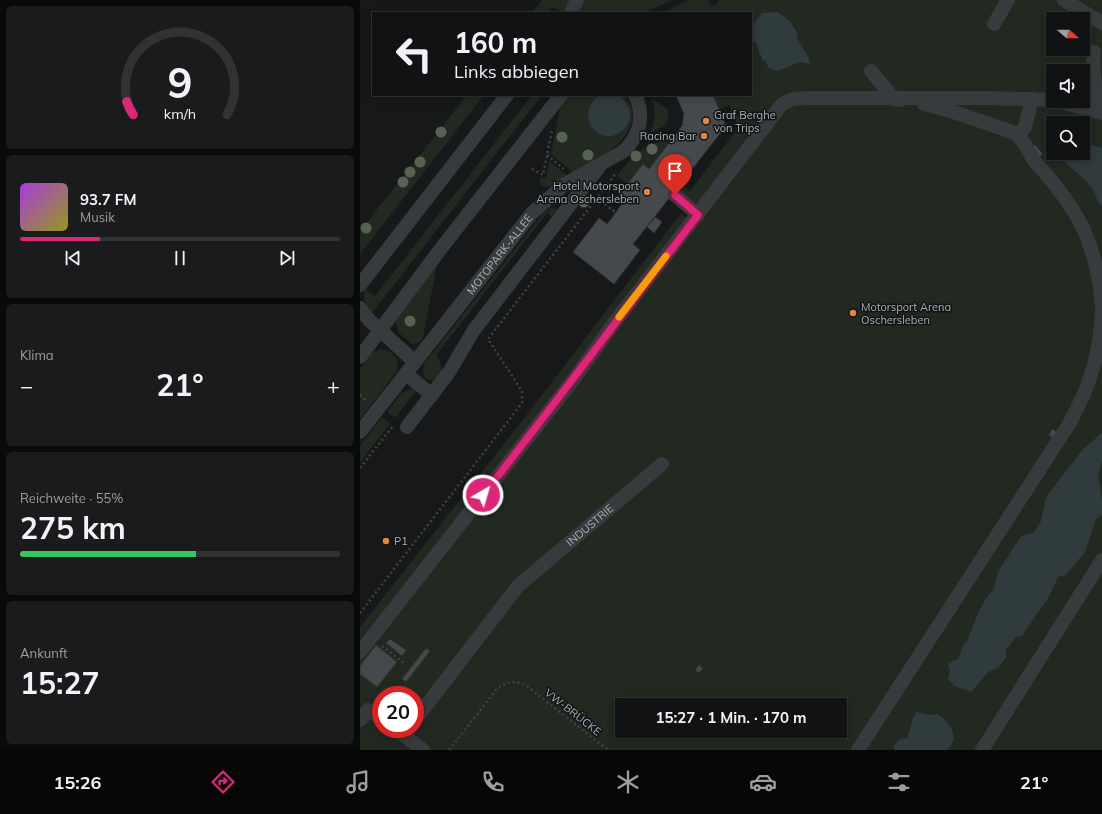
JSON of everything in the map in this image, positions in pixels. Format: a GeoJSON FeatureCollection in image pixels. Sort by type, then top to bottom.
{"type":"FeatureCollection","features":[{"type":"Feature","properties":{"kind":"lane"},"geometry":{"type":"LineString","coordinates":[[571,12],[577,0]]}},
{"type":"Feature","properties":{"kind":"lane"},"geometry":{"type":"LineString","coordinates":[[994,24],[1008,0]]}},
{"type":"Feature","properties":{"kind":"lane"},"geometry":{"type":"LineString","coordinates":[[1064,0],[1102,23]]}},
{"type":"Feature","properties":{"kind":"lane"},"geometry":{"type":"LineString","coordinates":[[1084,108],[1100,112],[1092,65],[1094,52]]}},
{"type":"Feature","properties":{"kind":"lane"},"geometry":{"type":"LineString","coordinates":[[871,71],[894,99],[939,107],[1018,136],[1035,162],[1048,174],[1078,216],[1093,250],[1098,270],[1102,306]]}},
{"type":"Feature","properties":{"kind":"lane"},"geometry":{"type":"LineString","coordinates":[[360,285],[506,96]]}},
{"type":"Feature","properties":{"kind":"lane"},"geometry":{"type":"LineString","coordinates":[[360,356],[426,268],[560,96]]}},
{"type":"Feature","properties":{"kind":"lane","name":"MOTOPARK-ALLEE"},"geometry":{"type":"LineString","coordinates":[[360,432],[532,212],[565,184],[624,151],[636,137],[639,129],[641,114],[635,96]]}},
{"type":"Feature","properties":{"kind":"lane"},"geometry":{"type":"LineString","coordinates":[[360,652],[574,379],[600,341],[782,104],[793,99],[807,98],[1046,100]]}},
{"type":"Feature","properties":{"kind":"lane"},"geometry":{"type":"LineString","coordinates":[[1018,136],[1024,126],[1032,99]]}},
{"type":"Feature","properties":{"kind":"lane"},"geometry":{"type":"LineString","coordinates":[[401,425],[432,395],[449,372],[474,330],[601,164]]}},
{"type":"Feature","properties":{"kind":"lane"},"geometry":{"type":"LineString","coordinates":[[675,195],[698,215]]}},
{"type":"Feature","properties":{"kind":"lane"},"geometry":{"type":"LineString","coordinates":[[360,308],[380,331],[415,362]]}},
{"type":"Feature","properties":{"kind":"lane"},"geometry":{"type":"LineString","coordinates":[[858,750],[1076,412],[1093,375],[1101,333],[1102,311]]}},
{"type":"Feature","properties":{"kind":"lane"},"geometry":{"type":"LineString","coordinates":[[406,374],[432,395]]}},
{"type":"Feature","properties":{"kind":"lane","name":"INDUSTRIE"},"geometry":{"type":"LineString","coordinates":[[424,708],[518,586],[662,464]]}},
{"type":"Feature","properties":{"kind":"lane"},"geometry":{"type":"LineString","coordinates":[[982,750],[1102,560]]}},
{"type":"Feature","properties":{"kind":"lane"},"geometry":{"type":"LineString","coordinates":[[410,738],[423,750]]}},
{"type":"Feature","properties":{"kind":"path"},"geometry":{"type":"LineString","coordinates":[[532,168],[543,174],[555,112],[551,108]]}},
{"type":"Feature","properties":{"kind":"path"},"geometry":{"type":"LineString","coordinates":[[360,612],[522,403],[522,391],[488,339],[619,169]]}},
{"type":"Feature","properties":{"kind":"path"},"geometry":{"type":"LineString","coordinates":[[360,468],[401,425]]}},
{"type":"Feature","properties":{"kind":"path"},"geometry":{"type":"LineString","coordinates":[[372,637],[405,664]]}},
{"type":"Feature","properties":{"kind":"path","name":"VW-BRÜCKE"},"geometry":{"type":"LineString","coordinates":[[449,750],[496,690],[511,681],[519,682],[528,687],[608,750]]}},
{"type":"Feature","properties":{"kind":"shaded area"},"geometry":{"type":"Polygon","coordinates":[[[542,0],[572,0],[567,12],[560,12],[553,7],[549,12],[533,12],[542,0]]]}},
{"type":"Feature","properties":{"kind":"shaded area"},"geometry":{"type":"Polygon","coordinates":[[[585,0],[672,0],[647,12],[579,12],[585,0]]]}},
{"type":"Feature","properties":{"kind":"shaded area","name":"Motorsport Arena Oschersleben"},"geometry":{"type":"Polygon","coordinates":[[[688,0],[709,0],[711,6],[718,3],[718,0],[1102,0],[1102,750],[360,750],[360,627],[532,408],[681,213],[687,218],[697,206],[677,189],[681,184],[690,191],[738,128],[729,105],[719,109],[713,96],[752,96],[752,12],[664,12],[688,0]]]}},
{"type":"Feature","properties":{"kind":"shaded area"},"geometry":{"type":"Polygon","coordinates":[[[777,12],[790,21],[797,33],[798,40],[809,58],[810,64],[800,62],[777,71],[769,68],[765,61],[762,60],[757,44],[752,40],[752,26],[762,13],[777,12]]]}},
{"type":"Feature","properties":{"kind":"shaded area"},"geometry":{"type":"Polygon","coordinates":[[[466,96],[483,96],[360,254],[360,231],[466,96]]]}},
{"type":"Feature","properties":{"kind":"shaded area"},"geometry":{"type":"Polygon","coordinates":[[[531,96],[541,96],[372,313],[364,300],[365,289],[375,296],[531,96]]]}},
{"type":"Feature","properties":{"kind":"shaded area"},"geometry":{"type":"Polygon","coordinates":[[[566,96],[599,96],[596,98],[630,115],[626,102],[618,96],[625,96],[632,108],[633,120],[628,131],[620,142],[597,160],[575,174],[551,154],[561,103],[566,96]]]}},
{"type":"Feature","properties":{"kind":"shaded area"},"geometry":{"type":"Polygon","coordinates":[[[601,96],[621,97],[627,103],[630,111],[630,119],[627,127],[621,133],[613,136],[605,136],[597,133],[591,127],[588,119],[588,111],[591,103],[597,97],[601,96]]]}},
{"type":"Feature","properties":{"kind":"shaded area"},"geometry":{"type":"Polygon","coordinates":[[[651,98],[667,109],[669,114],[666,125],[649,134],[653,126],[655,112],[651,98]]]}},
{"type":"Feature","properties":{"kind":"shaded area"},"geometry":{"type":"Polygon","coordinates":[[[673,135],[674,136],[649,169],[643,164],[627,184],[617,176],[636,152],[673,135]]]}},
{"type":"Feature","properties":{"kind":"shaded area"},"geometry":{"type":"Polygon","coordinates":[[[1090,145],[1102,148],[1102,206],[1087,182],[1063,160],[1090,160],[1090,145]]]}},
{"type":"Feature","properties":{"kind":"shaded area"},"geometry":{"type":"Polygon","coordinates":[[[549,161],[569,177],[556,184],[546,187],[542,186],[540,183],[540,177],[546,178],[549,161]]]}},
{"type":"Feature","properties":{"kind":"shaded area"},"geometry":{"type":"Polygon","coordinates":[[[551,208],[559,209],[555,219],[547,213],[437,354],[441,371],[436,381],[426,379],[423,372],[424,364],[544,212],[551,208]]]}},
{"type":"Feature","properties":{"kind":"shaded area"},"geometry":{"type":"Polygon","coordinates":[[[437,264],[423,338],[419,343],[412,344],[399,333],[395,321],[437,264]]]}},
{"type":"Feature","properties":{"kind":"shaded area"},"geometry":{"type":"Polygon","coordinates":[[[380,349],[392,353],[396,359],[398,367],[397,371],[360,419],[360,368],[373,352],[380,349]]]}},
{"type":"Feature","properties":{"kind":"shaded area"},"geometry":{"type":"Polygon","coordinates":[[[411,389],[416,391],[395,418],[387,412],[401,393],[411,389]]]}},
{"type":"Feature","properties":{"kind":"shaded area"},"geometry":{"type":"Polygon","coordinates":[[[382,417],[390,424],[360,462],[360,446],[382,417]]]}},
{"type":"Feature","properties":{"kind":"shaded area"},"geometry":{"type":"Polygon","coordinates":[[[1102,433],[1102,460],[1098,476],[1102,499],[1102,515],[1096,519],[1085,552],[1066,575],[1058,577],[1050,595],[1022,636],[1016,637],[1006,650],[1006,657],[998,668],[988,672],[971,692],[954,686],[948,679],[950,671],[948,663],[958,659],[979,611],[986,598],[994,589],[998,572],[1021,536],[1033,533],[1041,521],[1046,497],[1083,449],[1102,433]]]}},
{"type":"Feature","properties":{"kind":"shaded area"},"geometry":{"type":"Polygon","coordinates":[[[916,712],[930,715],[937,714],[947,722],[951,728],[954,740],[948,750],[895,750],[893,747],[900,739],[907,738],[916,712]]]}},
{"type":"Feature","properties":{"kind":"building","name":"Hotel Motorsport Arena Oschersleben"},"geometry":{"type":"Polygon","coordinates":[[[676,96],[713,96],[726,126],[633,244],[640,250],[614,284],[573,252],[599,218],[607,224],[609,222],[624,201],[618,196],[643,164],[649,169],[682,126],[684,114],[676,96]]]}},
{"type":"Feature","properties":{"kind":"building"},"geometry":{"type":"Polygon","coordinates":[[[1035,145],[1043,154],[1039,157],[1031,148],[1035,145]]]}},
{"type":"Feature","properties":{"kind":"building"},"geometry":{"type":"Polygon","coordinates":[[[655,217],[662,222],[654,233],[647,227],[655,217]]]}},
{"type":"Feature","properties":{"kind":"building"},"geometry":{"type":"Polygon","coordinates":[[[1052,429],[1057,432],[1053,438],[1049,435],[1052,429]]]}},
{"type":"Feature","properties":{"kind":"building"},"geometry":{"type":"Polygon","coordinates":[[[390,639],[406,650],[402,656],[386,643],[390,639]]]}},
{"type":"Feature","properties":{"kind":"building"},"geometry":{"type":"Polygon","coordinates":[[[376,645],[397,662],[378,686],[360,674],[360,666],[376,645]]]}},
{"type":"Feature","properties":{"kind":"building"},"geometry":{"type":"Polygon","coordinates":[[[426,648],[430,651],[406,682],[402,679],[426,648]]]}},
{"type":"Feature","properties":{"kind":"building"},"geometry":{"type":"Polygon","coordinates":[[[699,665],[703,668],[699,673],[695,670],[699,665]]]}},
{"type":"Feature","properties":{"kind":"slow traffic"},"geometry":{"type":"LineString","coordinates":[[619,317],[666,256]]}},
{"type":"Feature","properties":{"kind":"place","name":"Graf Berghe von Trips"},"geometry":{"type":"Point","coordinates":[706,121]}},
{"type":"Feature","properties":{"kind":"place","name":"Racing Bar"},"geometry":{"type":"Point","coordinates":[704,136]}},
{"type":"Feature","properties":{"kind":"place","name":"Hotel Motorsport Arena Oschersleben"},"geometry":{"type":"Point","coordinates":[647,192]}},
{"type":"Feature","properties":{"kind":"place","name":"Motorsport Arena Oschersleben"},"geometry":{"type":"Point","coordinates":[853,313]}},
{"type":"Feature","properties":{"kind":"place","name":"P1"},"geometry":{"type":"Point","coordinates":[386,541]}},
{"type":"Feature","properties":{"kind":"route"},"geometry":{"type":"LineString","coordinates":[[483,495],[574,379],[591,353],[698,215],[675,195]]}}]}
